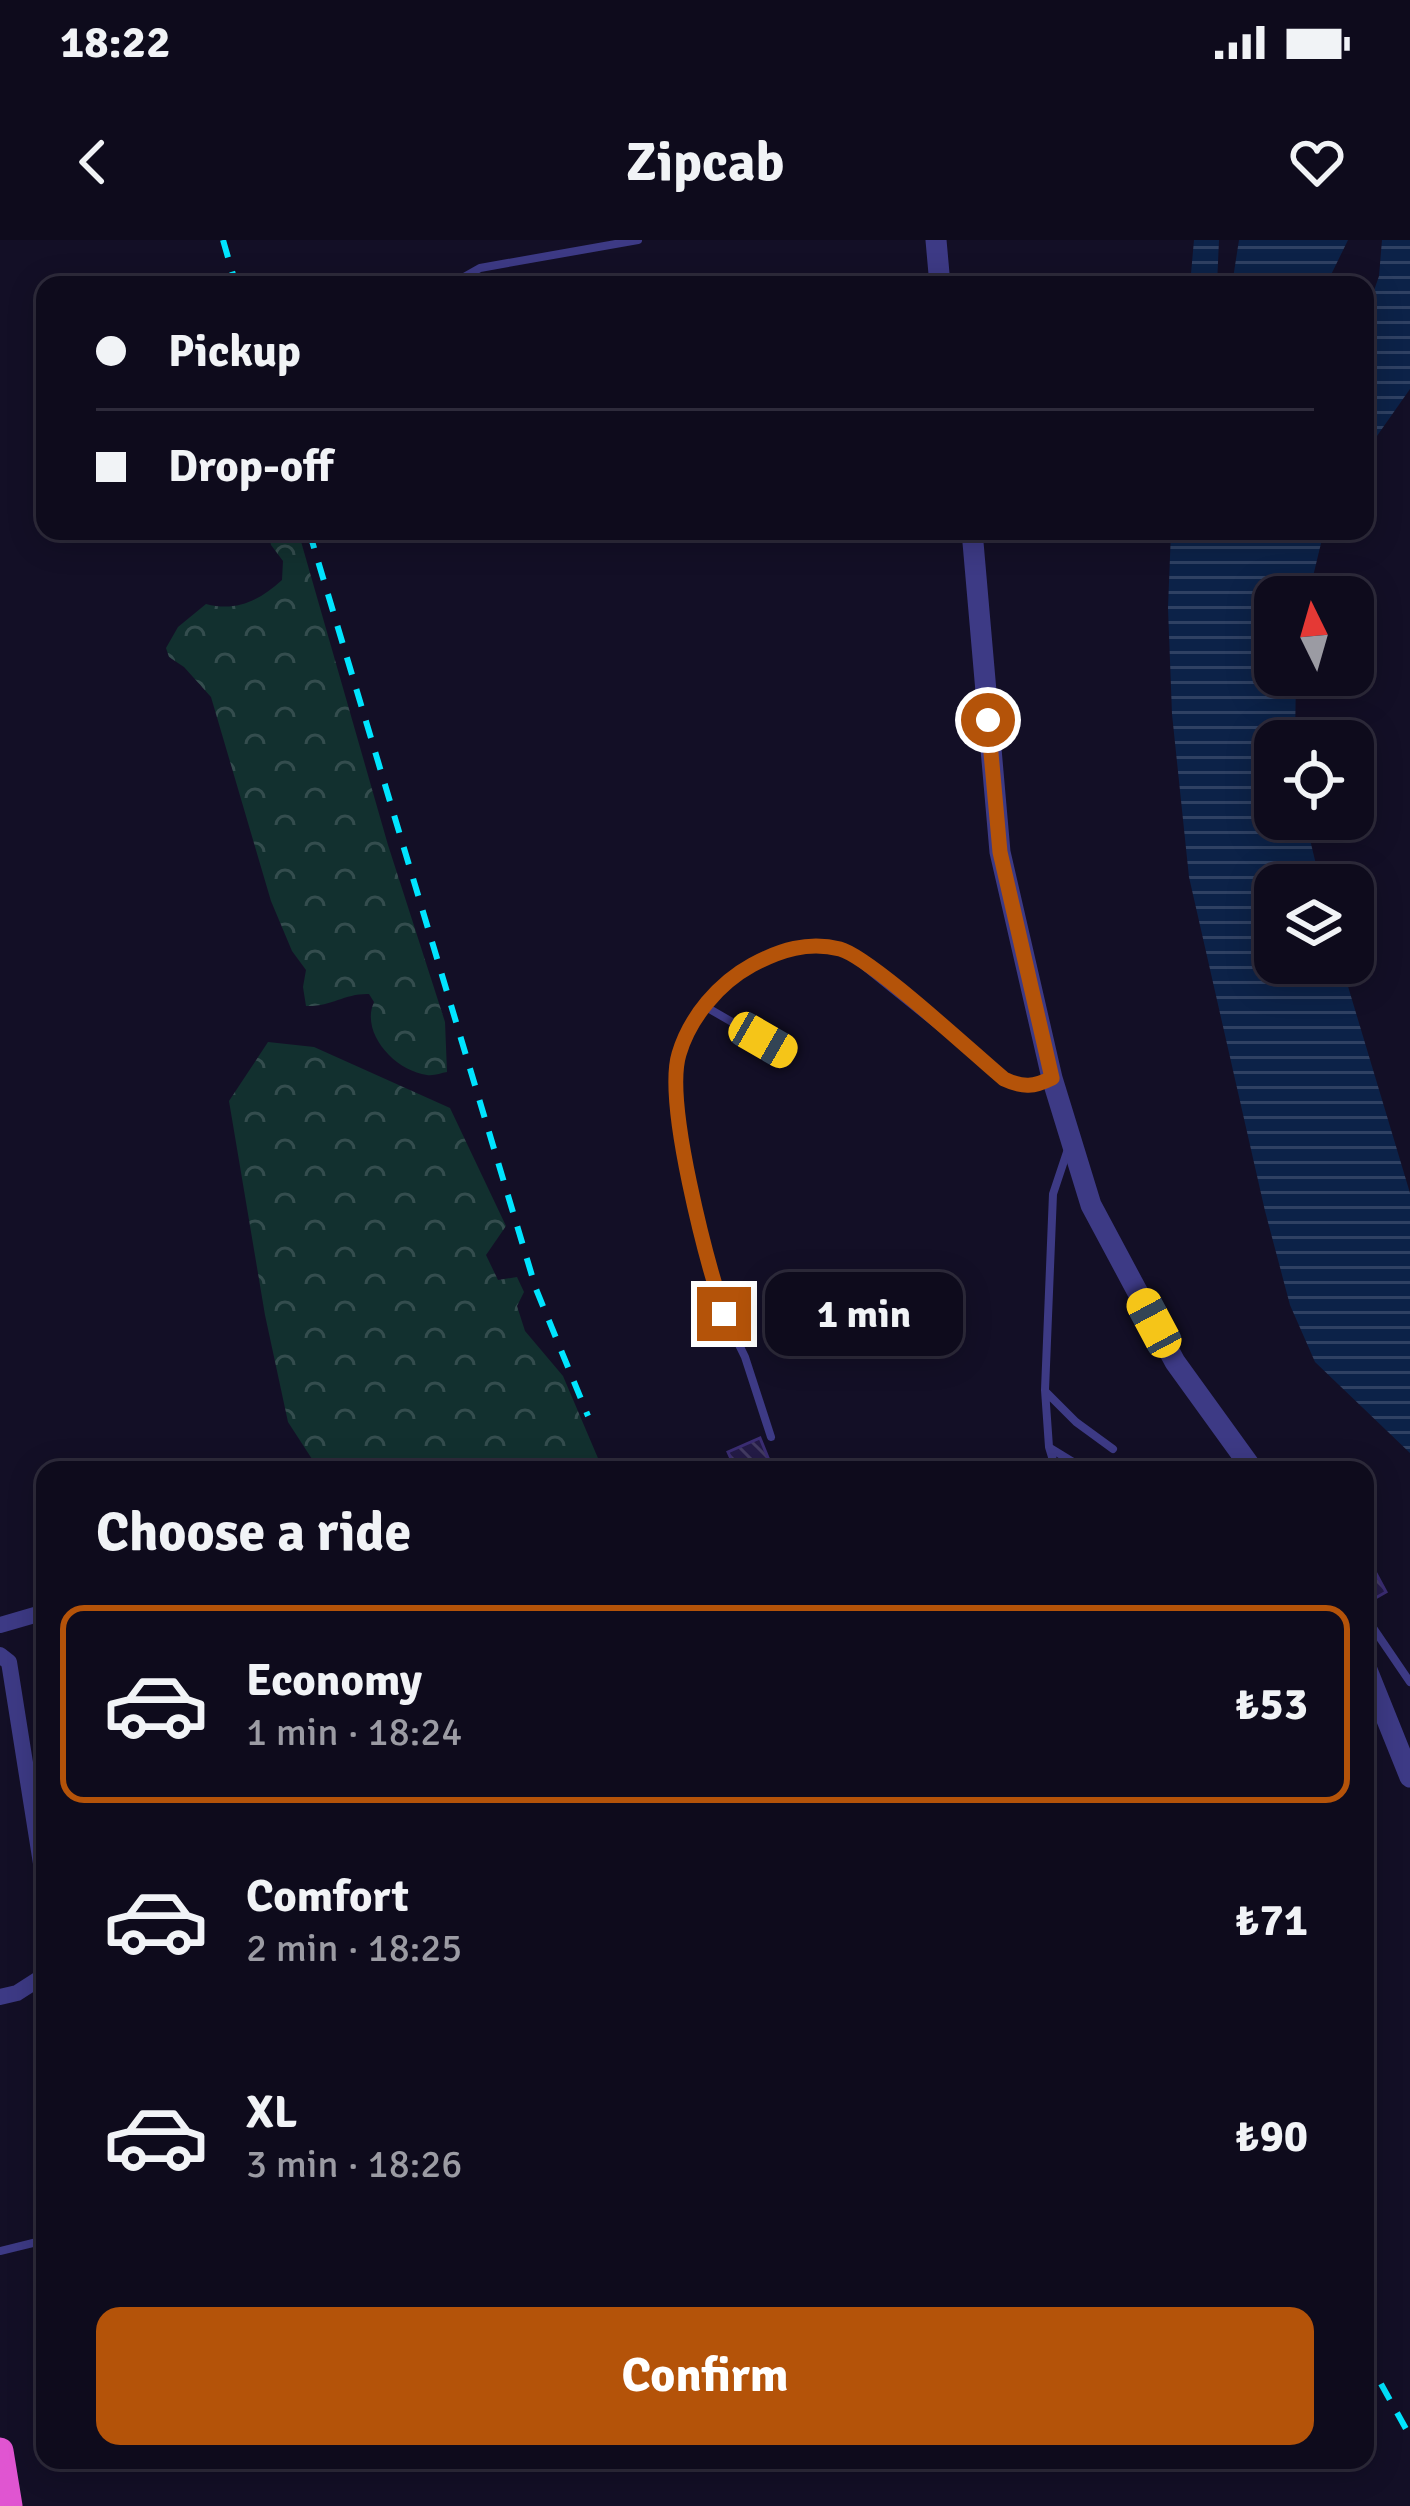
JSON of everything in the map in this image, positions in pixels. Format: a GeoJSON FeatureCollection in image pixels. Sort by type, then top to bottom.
{"type":"FeatureCollection","features":[{"type":"Feature","properties":{"kind":"highway"},"geometry":{"type":"LineString","coordinates":[[0,2451],[9,2506]]}},
{"type":"Feature","properties":{"kind":"street"},"geometry":{"type":"LineString","coordinates":[[936,240],[939,276]]}},
{"type":"Feature","properties":{"kind":"street"},"geometry":{"type":"LineString","coordinates":[[973,540],[1000,852],[1052,1078],[1091,1204],[1175,1362],[1246,1461]]}},
{"type":"Feature","properties":{"kind":"street"},"geometry":{"type":"LineString","coordinates":[[0,1625],[36,1615]]}},
{"type":"Feature","properties":{"kind":"street"},"geometry":{"type":"LineString","coordinates":[[0,1654],[9,1662],[36,1831]]}},
{"type":"Feature","properties":{"kind":"street"},"geometry":{"type":"LineString","coordinates":[[1374,1687],[1410,1777]]}},
{"type":"Feature","properties":{"kind":"street"},"geometry":{"type":"LineString","coordinates":[[0,1997],[36,1981]]}},
{"type":"Feature","properties":{"kind":"lane"},"geometry":{"type":"LineString","coordinates":[[466,276],[480,268],[638,240]]}},
{"type":"Feature","properties":{"kind":"lane"},"geometry":{"type":"LineString","coordinates":[[771,1438],[745,1357],[719,1298],[694,1203],[676,1094],[678,1057],[728,978],[777,951],[809,945],[844,950],[1004,1079],[1020,1087],[1052,1078]]}},
{"type":"Feature","properties":{"kind":"lane"},"geometry":{"type":"LineString","coordinates":[[706,1007],[791,1056]]}},
{"type":"Feature","properties":{"kind":"lane"},"geometry":{"type":"LineString","coordinates":[[1053,1461],[1046,1390],[1053,1194],[1071,1139]]}},
{"type":"Feature","properties":{"kind":"lane"},"geometry":{"type":"LineString","coordinates":[[1046,1390],[1076,1422],[1113,1449]]}},
{"type":"Feature","properties":{"kind":"lane"},"geometry":{"type":"LineString","coordinates":[[1049,1447],[1072,1461]]}},
{"type":"Feature","properties":{"kind":"lane"},"geometry":{"type":"LineString","coordinates":[[1374,1628],[1410,1682]]}},
{"type":"Feature","properties":{"kind":"lane"},"geometry":{"type":"LineString","coordinates":[[0,2251],[36,2242]]}},
{"type":"Feature","properties":{"kind":"green space"},"geometry":{"type":"Polygon","coordinates":[[[270,540],[301,540],[388,845],[445,1022],[447,1072],[415,1072],[383,1049],[372,1026],[374,1002],[369,994],[306,1006],[306,970],[292,951],[271,901],[211,697],[169,657],[166,648],[178,627],[206,604],[247,603],[282,580],[283,561],[270,540]]]}},
{"type":"Feature","properties":{"kind":"green space"},"geometry":{"type":"Polygon","coordinates":[[[268,1042],[314,1047],[450,1108],[506,1226],[486,1255],[498,1280],[517,1277],[524,1292],[517,1306],[525,1331],[563,1376],[599,1461],[312,1459],[288,1422],[229,1101],[268,1042]]]}},
{"type":"Feature","properties":{"kind":"water"},"geometry":{"type":"Polygon","coordinates":[[[1194,240],[1219,240],[1217,276],[1191,276],[1194,240]]]}},
{"type":"Feature","properties":{"kind":"water"},"geometry":{"type":"Polygon","coordinates":[[[1239,240],[1348,240],[1330,276],[1233,276],[1239,240]]]}},
{"type":"Feature","properties":{"kind":"water"},"geometry":{"type":"Polygon","coordinates":[[[1382,240],[1410,240],[1410,389],[1374,440],[1374,291],[1382,240]]]}},
{"type":"Feature","properties":{"kind":"water"},"geometry":{"type":"Polygon","coordinates":[[[1171,540],[1322,540],[1313,576],[1254,576],[1254,696],[1296,696],[1295,720],[1254,720],[1254,840],[1310,840],[1316,864],[1254,864],[1254,984],[1347,984],[1410,1193],[1410,1453],[1315,1362],[1290,1305],[1189,877],[1172,714],[1171,540]]]}},
{"type":"Feature","properties":{"kind":"building"},"geometry":{"type":"Polygon","coordinates":[[[760,1438],[769,1461],[732,1461],[728,1452],[760,1438]]]}},
{"type":"Feature","properties":{"kind":"building"},"geometry":{"type":"Polygon","coordinates":[[[1374,1570],[1386,1592],[1374,1599],[1374,1570]]]}},
{"type":"Feature","properties":{"kind":"railway"},"geometry":{"type":"LineString","coordinates":[[223,240],[233,276]]}},
{"type":"Feature","properties":{"kind":"railway"},"geometry":{"type":"LineString","coordinates":[[312,540],[536,1289],[588,1416]]}},
{"type":"Feature","properties":{"kind":"railway"},"geometry":{"type":"LineString","coordinates":[[1374,2371],[1410,2436]]}},
{"type":"Feature","properties":{"kind":"route"},"geometry":{"type":"LineString","coordinates":[[724,1314],[694,1203],[676,1094],[678,1057],[693,1023],[728,978],[777,951],[809,945],[844,950],[1004,1079],[1020,1087],[1052,1078],[1000,852],[988,720]]}}]}
